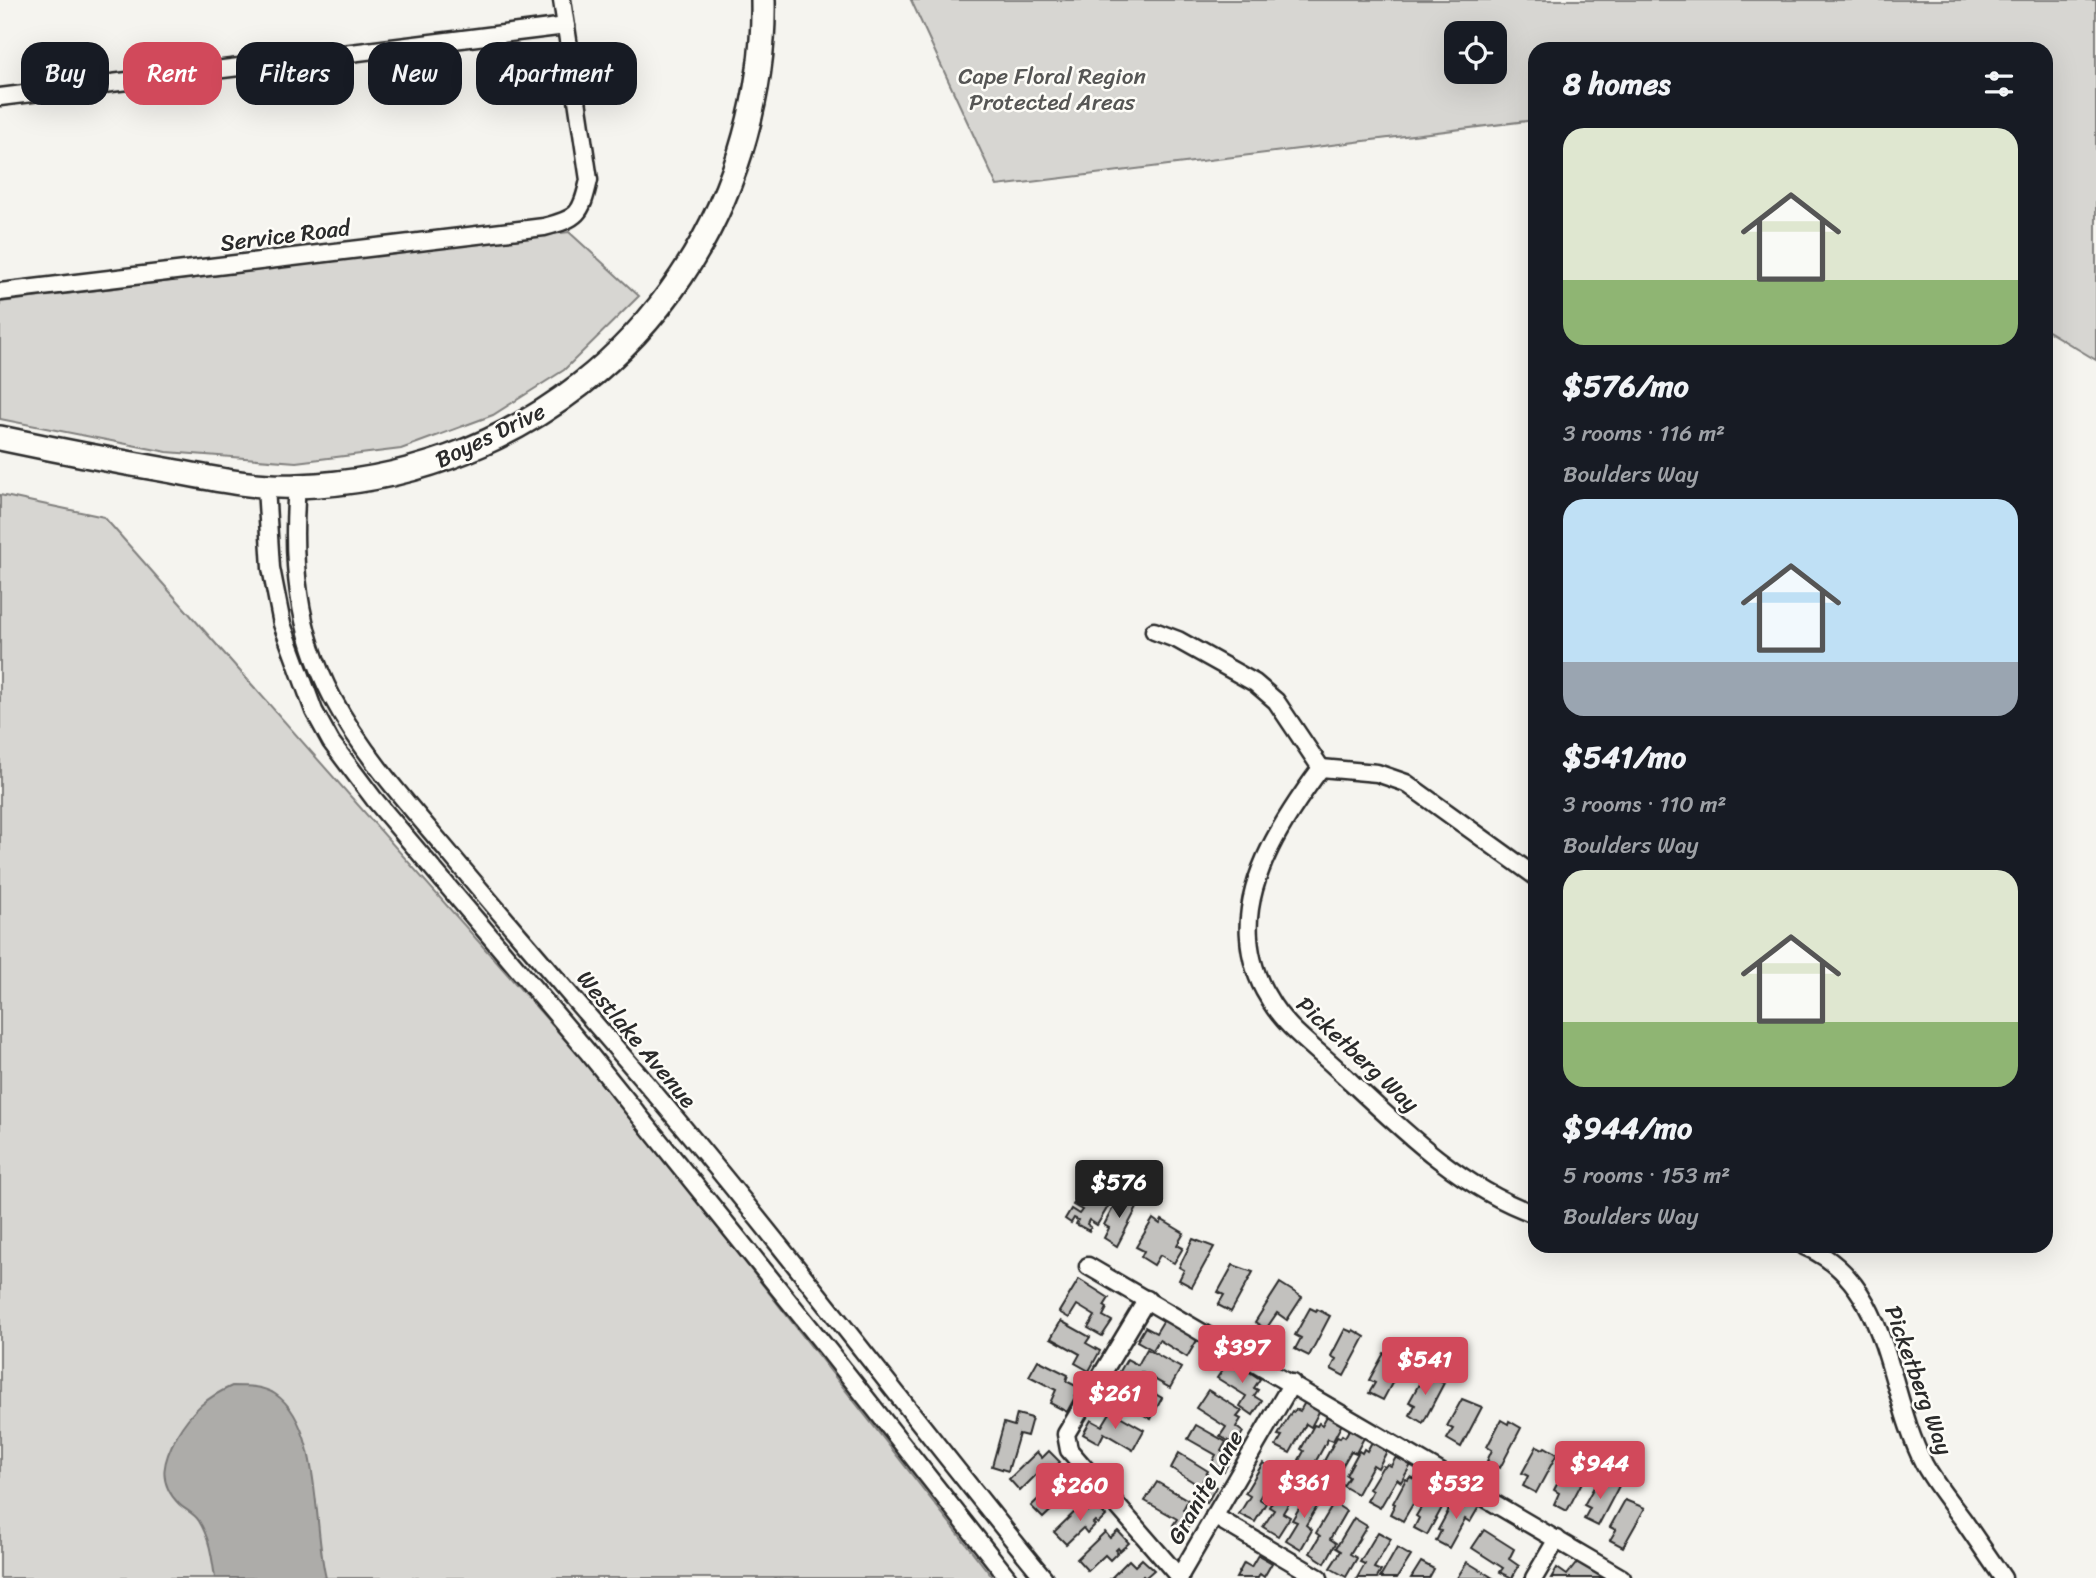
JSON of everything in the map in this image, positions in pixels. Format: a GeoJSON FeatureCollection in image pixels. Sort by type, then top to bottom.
{"type":"FeatureCollection","features":[{"type":"Feature","properties":{"kind":"main road","name":"Boyes Drive"},"geometry":{"type":"LineString","coordinates":[[0,439],[266,487],[297,486],[334,484],[418,469],[460,454],[535,418],[594,374],[632,340],[679,282],[706,236],[737,164],[757,83],[763,0]]}},
{"type":"Feature","properties":{"kind":"street"},"geometry":{"type":"LineString","coordinates":[[0,96],[566,26],[562,0]]}},
{"type":"Feature","properties":{"kind":"street","name":"Service Road"},"geometry":{"type":"LineString","coordinates":[[0,292],[544,227],[574,217],[581,208],[589,180],[566,26]]}},
{"type":"Feature","properties":{"kind":"street","name":"Westlake Avenue"},"geometry":{"type":"LineString","coordinates":[[297,486],[294,520],[295,568],[304,621],[312,654],[353,732],[391,784],[665,1107],[1044,1578]]}},
{"type":"Feature","properties":{"kind":"street","name":"Westlake Avenue"},"geometry":{"type":"LineString","coordinates":[[266,487],[271,568],[282,624],[314,711],[331,741],[383,809],[587,1051],[1009,1578]]}},
{"type":"Feature","properties":{"kind":"street"},"geometry":{"type":"LineString","coordinates":[[1154,631],[1178,640],[1255,683],[1276,701],[1321,768],[1377,773],[1406,783],[1528,871]]}},
{"type":"Feature","properties":{"kind":"street","name":"Picketberg Way"},"geometry":{"type":"LineString","coordinates":[[1321,768],[1291,810],[1272,846],[1251,901],[1249,936],[1257,976],[1269,999],[1289,1026],[1376,1105],[1438,1158],[1477,1186],[1528,1211]]}},
{"type":"Feature","properties":{"kind":"street","name":"Picketberg Way"},"geometry":{"type":"LineString","coordinates":[[1815,1253],[1839,1269],[1860,1293],[1875,1318],[1904,1415],[1924,1464],[2003,1578]]}},
{"type":"Feature","properties":{"kind":"street"},"geometry":{"type":"LineString","coordinates":[[1088,1266],[1622,1578]]}},
{"type":"Feature","properties":{"kind":"street"},"geometry":{"type":"LineString","coordinates":[[1147,1299],[1066,1434],[1069,1450],[1179,1578]]}},
{"type":"Feature","properties":{"kind":"street","name":"Granite Lane"},"geometry":{"type":"LineString","coordinates":[[1179,1578],[1292,1383]]}},
{"type":"Feature","properties":{"kind":"street"},"geometry":{"type":"LineString","coordinates":[[1214,1517],[1319,1578]]}},
{"type":"Feature","properties":{"kind":"street"},"geometry":{"type":"LineString","coordinates":[[1534,1578],[1557,1539]]}},
{"type":"Feature","properties":{"kind":"green space","name":"Cape Floral Region Protected Areas"},"geometry":{"type":"Polygon","coordinates":[[[911,0],[2096,0],[2096,360],[2053,334],[2053,42],[1528,42],[1528,121],[997,186],[911,0]]]}},
{"type":"Feature","properties":{"kind":"green space"},"geometry":{"type":"Polygon","coordinates":[[[569,232],[639,296],[564,370],[493,415],[401,449],[296,462],[167,452],[0,419],[0,302],[569,232]]]}},
{"type":"Feature","properties":{"kind":"green space"},"geometry":{"type":"Polygon","coordinates":[[[0,495],[104,517],[613,1094],[993,1578],[0,1578],[0,495]]]}},
{"type":"Feature","properties":{"kind":"shaded area"},"geometry":{"type":"Polygon","coordinates":[[[232,1386],[260,1388],[275,1394],[290,1409],[301,1429],[313,1479],[326,1578],[215,1578],[203,1528],[195,1516],[179,1504],[167,1487],[164,1470],[166,1461],[182,1426],[200,1406],[232,1386]]]}},
{"type":"Feature","properties":{"kind":"building"},"geometry":{"type":"Polygon","coordinates":[[[1085,1185],[1112,1200],[1097,1225],[1089,1220],[1089,1231],[1076,1224],[1078,1220],[1074,1218],[1071,1223],[1065,1219],[1071,1209],[1079,1214],[1082,1210],[1073,1205],[1085,1185]]]}},
{"type":"Feature","properties":{"kind":"building"},"geometry":{"type":"Polygon","coordinates":[[[1118,1198],[1138,1206],[1117,1246],[1104,1238],[1109,1228],[1104,1225],[1118,1198]]]}},
{"type":"Feature","properties":{"kind":"building"},"geometry":{"type":"Polygon","coordinates":[[[1153,1219],[1160,1224],[1162,1220],[1184,1233],[1177,1245],[1183,1248],[1174,1263],[1160,1255],[1154,1265],[1141,1257],[1144,1251],[1136,1247],[1153,1219]]]}},
{"type":"Feature","properties":{"kind":"building"},"geometry":{"type":"Polygon","coordinates":[[[1193,1239],[1214,1247],[1192,1287],[1179,1280],[1184,1270],[1179,1267],[1193,1239]]]}},
{"type":"Feature","properties":{"kind":"building"},"geometry":{"type":"Polygon","coordinates":[[[1233,1265],[1253,1272],[1231,1312],[1218,1305],[1224,1295],[1218,1292],[1233,1265]]]}},
{"type":"Feature","properties":{"kind":"building"},"geometry":{"type":"Polygon","coordinates":[[[1079,1279],[1109,1298],[1104,1306],[1107,1308],[1103,1316],[1112,1321],[1102,1336],[1088,1328],[1095,1316],[1077,1305],[1069,1318],[1059,1312],[1079,1279]]]}},
{"type":"Feature","properties":{"kind":"building"},"geometry":{"type":"Polygon","coordinates":[[[1280,1283],[1302,1297],[1287,1320],[1277,1313],[1266,1329],[1255,1322],[1280,1283]]]}},
{"type":"Feature","properties":{"kind":"building"},"geometry":{"type":"Polygon","coordinates":[[[1310,1308],[1330,1316],[1309,1356],[1295,1349],[1301,1338],[1295,1335],[1310,1308]]]}},
{"type":"Feature","properties":{"kind":"building"},"geometry":{"type":"Polygon","coordinates":[[[1165,1318],[1199,1337],[1187,1357],[1159,1340],[1153,1350],[1137,1341],[1145,1327],[1156,1333],[1165,1318]]]}},
{"type":"Feature","properties":{"kind":"building"},"geometry":{"type":"Polygon","coordinates":[[[1061,1321],[1090,1337],[1086,1343],[1100,1351],[1089,1371],[1075,1363],[1080,1354],[1051,1338],[1061,1321]]]}},
{"type":"Feature","properties":{"kind":"building"},"geometry":{"type":"Polygon","coordinates":[[[1345,1329],[1365,1337],[1344,1376],[1331,1369],[1336,1359],[1331,1356],[1345,1329]]]}},
{"type":"Feature","properties":{"kind":"building"},"geometry":{"type":"Polygon","coordinates":[[[1147,1349],[1181,1368],[1170,1388],[1141,1372],[1135,1382],[1119,1373],[1127,1359],[1138,1365],[1147,1349]]]}},
{"type":"Feature","properties":{"kind":"building"},"geometry":{"type":"Polygon","coordinates":[[[1384,1353],[1404,1361],[1383,1400],[1369,1393],[1375,1383],[1369,1380],[1384,1353]]]}},
{"type":"Feature","properties":{"kind":"building"},"geometry":{"type":"Polygon","coordinates":[[[1230,1359],[1260,1379],[1254,1388],[1258,1390],[1254,1396],[1262,1401],[1253,1415],[1240,1406],[1246,1396],[1217,1378],[1230,1359]]]}},
{"type":"Feature","properties":{"kind":"building"},"geometry":{"type":"Polygon","coordinates":[[[1038,1360],[1068,1375],[1066,1381],[1080,1388],[1067,1412],[1050,1403],[1056,1390],[1029,1376],[1038,1360]]]}},
{"type":"Feature","properties":{"kind":"building"},"geometry":{"type":"Polygon","coordinates":[[[1424,1375],[1444,1383],[1423,1423],[1410,1415],[1415,1405],[1409,1402],[1424,1375]]]}},
{"type":"Feature","properties":{"kind":"building"},"geometry":{"type":"Polygon","coordinates":[[[1129,1379],[1162,1398],[1151,1419],[1122,1402],[1116,1412],[1101,1403],[1109,1389],[1120,1395],[1129,1379]]]}},
{"type":"Feature","properties":{"kind":"building"},"geometry":{"type":"Polygon","coordinates":[[[1208,1390],[1242,1411],[1237,1417],[1241,1419],[1236,1427],[1243,1432],[1235,1445],[1220,1436],[1226,1427],[1196,1408],[1208,1390]]]}},
{"type":"Feature","properties":{"kind":"building"},"geometry":{"type":"Polygon","coordinates":[[[1462,1399],[1482,1407],[1461,1447],[1447,1439],[1453,1429],[1447,1426],[1462,1399]]]}},
{"type":"Feature","properties":{"kind":"building"},"geometry":{"type":"Polygon","coordinates":[[[1305,1402],[1320,1410],[1311,1427],[1306,1424],[1290,1453],[1276,1446],[1282,1436],[1278,1435],[1292,1411],[1300,1411],[1305,1402]]]}},
{"type":"Feature","properties":{"kind":"building"},"geometry":{"type":"Polygon","coordinates":[[[1111,1411],[1144,1430],[1133,1450],[1104,1433],[1099,1443],[1083,1434],[1091,1420],[1102,1426],[1111,1411]]]}},
{"type":"Feature","properties":{"kind":"building"},"geometry":{"type":"Polygon","coordinates":[[[1017,1414],[1032,1418],[1027,1436],[1019,1434],[1008,1471],[992,1466],[1004,1423],[1014,1426],[1017,1414]]]}},
{"type":"Feature","properties":{"kind":"building"},"geometry":{"type":"Polygon","coordinates":[[[1327,1416],[1342,1424],[1333,1441],[1328,1439],[1312,1468],[1299,1460],[1304,1451],[1301,1449],[1314,1425],[1322,1425],[1327,1416]]]}},
{"type":"Feature","properties":{"kind":"building"},"geometry":{"type":"Polygon","coordinates":[[[1501,1420],[1521,1428],[1500,1468],[1487,1461],[1492,1450],[1487,1447],[1501,1420]]]}},
{"type":"Feature","properties":{"kind":"building"},"geometry":{"type":"Polygon","coordinates":[[[1196,1425],[1226,1442],[1221,1451],[1232,1457],[1224,1471],[1211,1464],[1216,1455],[1188,1439],[1196,1425]]]}},
{"type":"Feature","properties":{"kind":"building"},"geometry":{"type":"Polygon","coordinates":[[[1350,1428],[1365,1436],[1356,1453],[1351,1451],[1335,1479],[1321,1472],[1327,1462],[1324,1461],[1337,1437],[1345,1437],[1350,1428]]]}},
{"type":"Feature","properties":{"kind":"building"},"geometry":{"type":"Polygon","coordinates":[[[1372,1442],[1387,1451],[1378,1468],[1373,1465],[1357,1494],[1343,1486],[1349,1477],[1346,1475],[1359,1451],[1367,1451],[1372,1442]]]}},
{"type":"Feature","properties":{"kind":"building"},"geometry":{"type":"Polygon","coordinates":[[[1537,1446],[1557,1454],[1536,1493],[1523,1486],[1528,1476],[1522,1473],[1537,1446]]]}},
{"type":"Feature","properties":{"kind":"building"},"geometry":{"type":"Polygon","coordinates":[[[1049,1451],[1060,1462],[1052,1471],[1050,1468],[1047,1470],[1050,1472],[1042,1480],[1037,1474],[1020,1491],[1009,1479],[1037,1452],[1042,1458],[1049,1451]]]}},
{"type":"Feature","properties":{"kind":"building"},"geometry":{"type":"Polygon","coordinates":[[[1179,1453],[1208,1471],[1203,1480],[1216,1487],[1207,1503],[1193,1494],[1198,1485],[1171,1468],[1179,1453]]]}},
{"type":"Feature","properties":{"kind":"building"},"geometry":{"type":"Polygon","coordinates":[[[1396,1457],[1411,1465],[1401,1482],[1397,1479],[1380,1508],[1367,1501],[1372,1491],[1369,1489],[1383,1466],[1391,1466],[1396,1457]]]}},
{"type":"Feature","properties":{"kind":"building"},"geometry":{"type":"Polygon","coordinates":[[[1263,1463],[1276,1471],[1259,1499],[1266,1503],[1255,1522],[1239,1514],[1250,1496],[1245,1493],[1263,1463]]]}},
{"type":"Feature","properties":{"kind":"building"},"geometry":{"type":"Polygon","coordinates":[[[1568,1463],[1588,1471],[1567,1511],[1554,1504],[1559,1493],[1554,1490],[1568,1463]]]}},
{"type":"Feature","properties":{"kind":"building"},"geometry":{"type":"Polygon","coordinates":[[[1419,1470],[1434,1478],[1425,1495],[1420,1492],[1403,1521],[1390,1514],[1395,1504],[1393,1503],[1406,1479],[1414,1479],[1419,1470]]]}},
{"type":"Feature","properties":{"kind":"building"},"geometry":{"type":"Polygon","coordinates":[[[1287,1477],[1300,1485],[1283,1513],[1290,1517],[1278,1536],[1263,1527],[1274,1510],[1269,1507],[1287,1477]]]}},
{"type":"Feature","properties":{"kind":"building"},"geometry":{"type":"Polygon","coordinates":[[[1072,1478],[1083,1489],[1075,1498],[1072,1495],[1070,1497],[1072,1499],[1065,1507],[1060,1502],[1043,1518],[1031,1506],[1059,1479],[1065,1485],[1072,1478]]]}},
{"type":"Feature","properties":{"kind":"building"},"geometry":{"type":"Polygon","coordinates":[[[1599,1478],[1619,1486],[1598,1526],[1584,1519],[1590,1508],[1584,1505],[1599,1478]]]}},
{"type":"Feature","properties":{"kind":"building"},"geometry":{"type":"Polygon","coordinates":[[[1157,1482],[1188,1500],[1183,1510],[1194,1517],[1185,1532],[1173,1525],[1177,1519],[1145,1501],[1157,1482]]]}},
{"type":"Feature","properties":{"kind":"building"},"geometry":{"type":"Polygon","coordinates":[[[1443,1484],[1458,1492],[1448,1509],[1443,1506],[1427,1535],[1414,1528],[1419,1518],[1416,1516],[1430,1493],[1438,1493],[1443,1484]]]}},
{"type":"Feature","properties":{"kind":"building"},"geometry":{"type":"Polygon","coordinates":[[[1310,1490],[1323,1497],[1306,1525],[1312,1530],[1301,1549],[1286,1540],[1297,1522],[1292,1520],[1310,1490]]]}},
{"type":"Feature","properties":{"kind":"building"},"geometry":{"type":"Polygon","coordinates":[[[1465,1497],[1480,1505],[1470,1522],[1465,1519],[1449,1548],[1436,1541],[1441,1531],[1438,1530],[1451,1506],[1460,1506],[1465,1497]]]}},
{"type":"Feature","properties":{"kind":"building"},"geometry":{"type":"Polygon","coordinates":[[[1625,1500],[1645,1508],[1623,1547],[1610,1540],[1616,1530],[1610,1527],[1625,1500]]]}},
{"type":"Feature","properties":{"kind":"building"},"geometry":{"type":"Polygon","coordinates":[[[1334,1503],[1346,1511],[1330,1539],[1336,1543],[1325,1563],[1310,1553],[1320,1536],[1316,1533],[1334,1503]]]}},
{"type":"Feature","properties":{"kind":"building"},"geometry":{"type":"Polygon","coordinates":[[[1095,1504],[1106,1516],[1098,1524],[1095,1521],[1095,1525],[1087,1533],[1083,1528],[1066,1544],[1054,1532],[1082,1505],[1088,1511],[1095,1504]]]}},
{"type":"Feature","properties":{"kind":"building"},"geometry":{"type":"Polygon","coordinates":[[[1354,1518],[1367,1526],[1350,1554],[1357,1558],[1346,1577],[1330,1568],[1341,1551],[1336,1548],[1354,1518]]]}},
{"type":"Feature","properties":{"kind":"building"},"geometry":{"type":"Polygon","coordinates":[[[1484,1530],[1514,1549],[1509,1559],[1519,1566],[1512,1578],[1500,1572],[1503,1568],[1472,1548],[1484,1530]]]}},
{"type":"Feature","properties":{"kind":"building"},"geometry":{"type":"Polygon","coordinates":[[[1118,1531],[1129,1543],[1120,1551],[1118,1548],[1118,1552],[1110,1560],[1105,1555],[1088,1571],[1077,1559],[1105,1532],[1110,1538],[1118,1531]]]}},
{"type":"Feature","properties":{"kind":"building"},"geometry":{"type":"Polygon","coordinates":[[[1378,1532],[1391,1539],[1374,1568],[1381,1571],[1377,1578],[1357,1578],[1365,1564],[1360,1562],[1378,1532]]]}},
{"type":"Feature","properties":{"kind":"building"},"geometry":{"type":"Polygon","coordinates":[[[1397,1548],[1411,1556],[1397,1578],[1380,1578],[1397,1548]]]}},
{"type":"Feature","properties":{"kind":"building"},"geometry":{"type":"Polygon","coordinates":[[[1258,1555],[1272,1563],[1264,1577],[1260,1574],[1258,1578],[1236,1578],[1244,1563],[1251,1567],[1258,1555]]]}},
{"type":"Feature","properties":{"kind":"building"},"geometry":{"type":"Polygon","coordinates":[[[1142,1559],[1154,1570],[1145,1578],[1111,1578],[1129,1560],[1135,1566],[1142,1559]]]}},
{"type":"Feature","properties":{"kind":"building"},"geometry":{"type":"Polygon","coordinates":[[[1579,1560],[1607,1578],[1551,1578],[1557,1568],[1567,1575],[1579,1560]]]}},
{"type":"Feature","properties":{"kind":"building"},"geometry":{"type":"Polygon","coordinates":[[[1421,1562],[1434,1569],[1429,1578],[1411,1578],[1421,1562]]]}},
{"type":"Feature","properties":{"kind":"building"},"geometry":{"type":"Polygon","coordinates":[[[1467,1562],[1493,1578],[1457,1578],[1467,1562]]]}}]}
